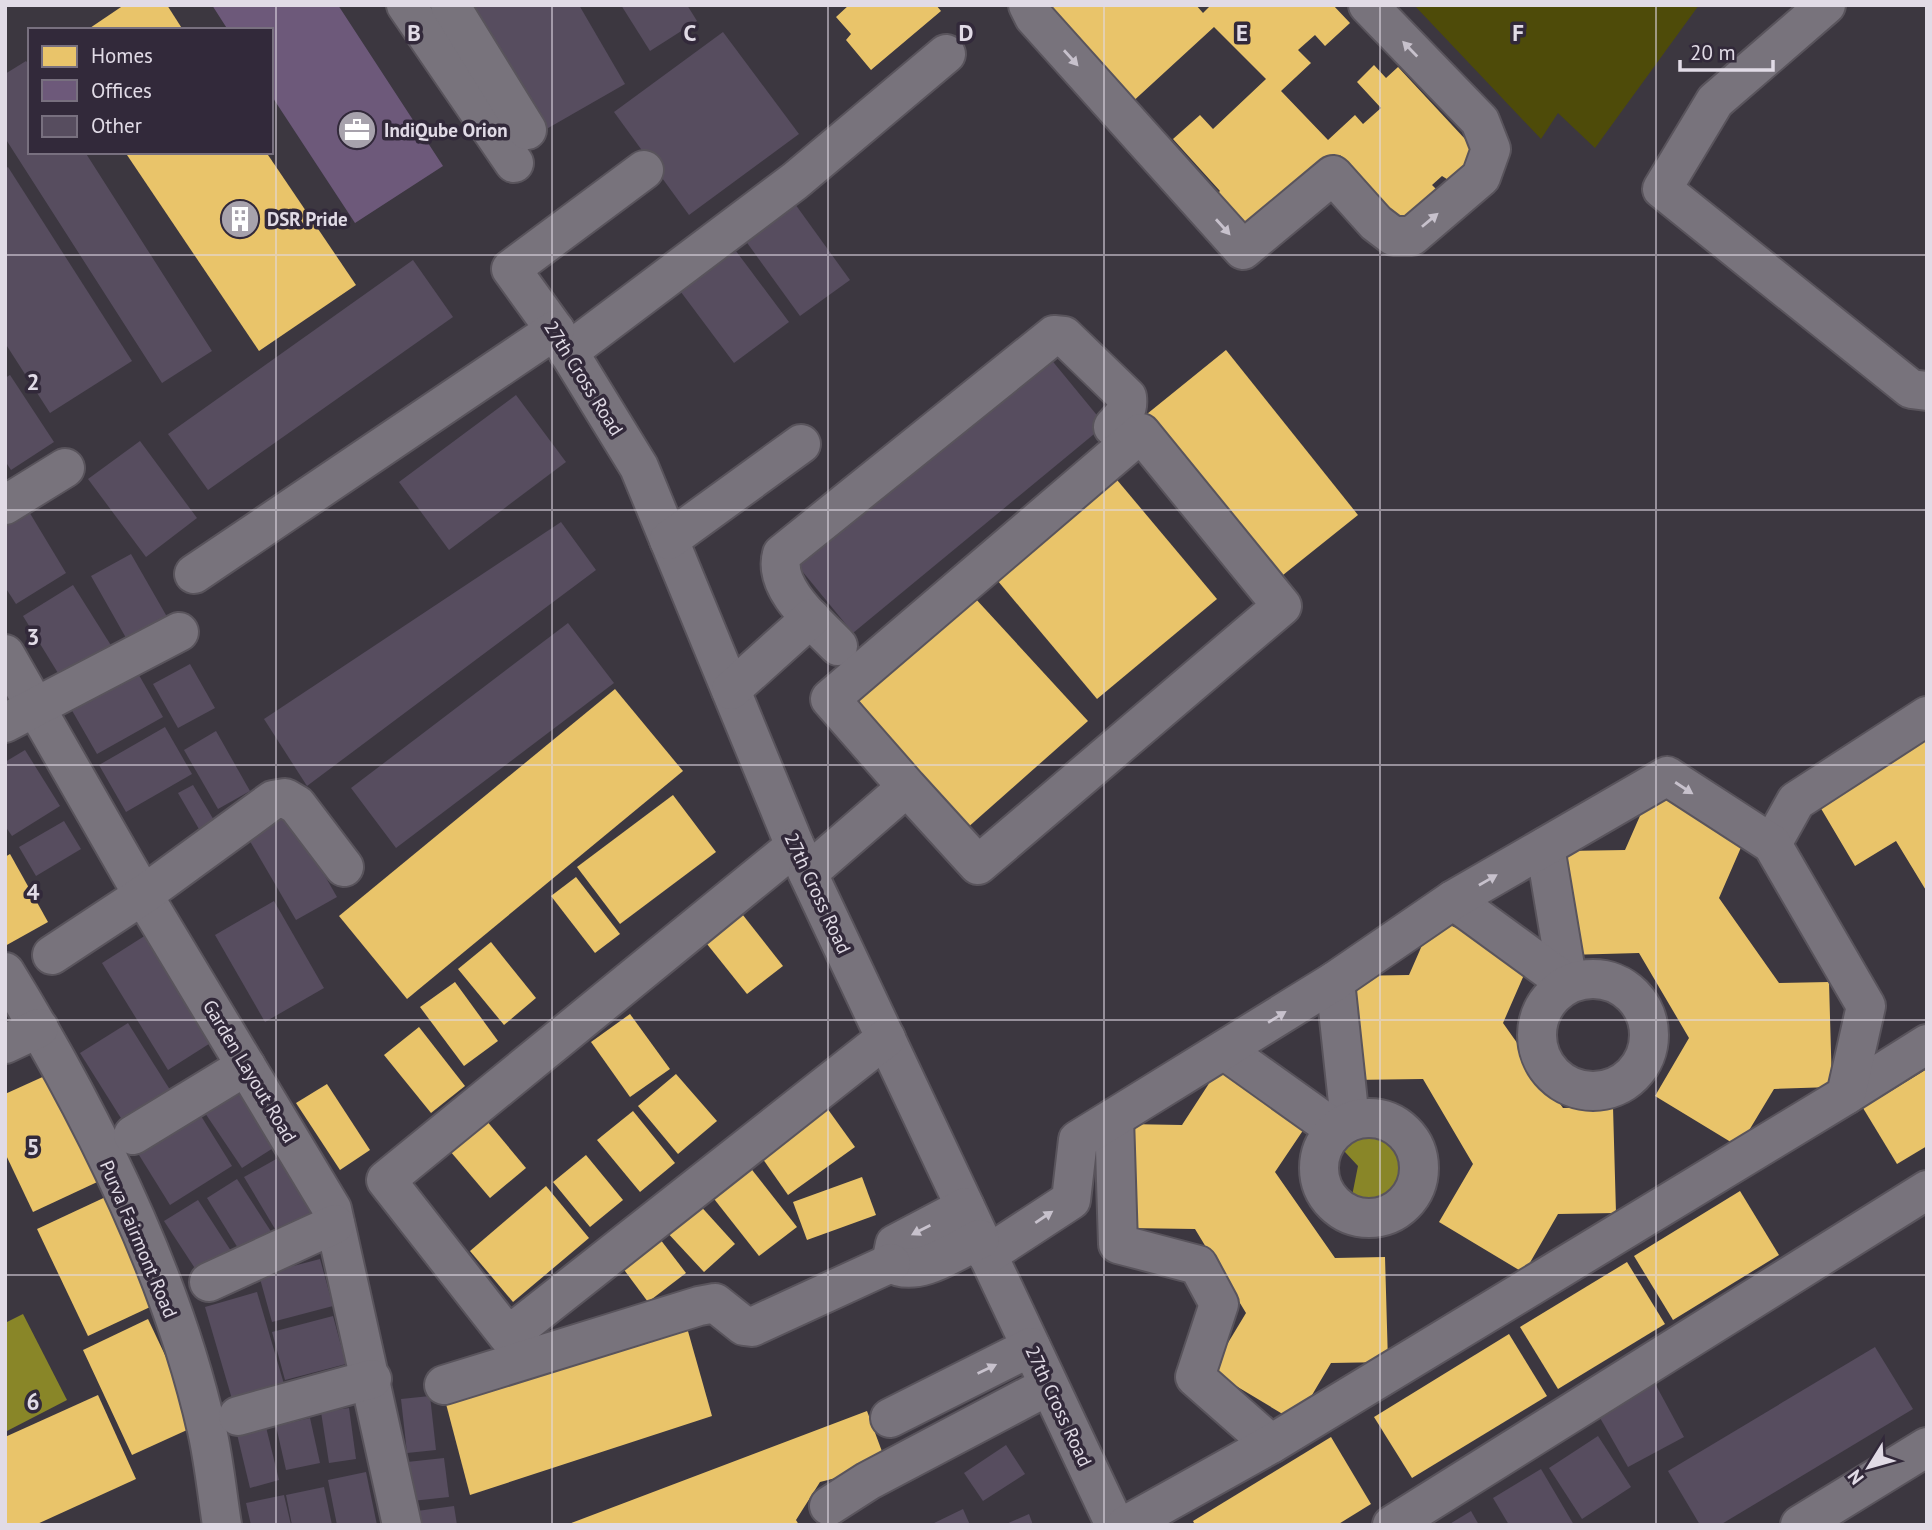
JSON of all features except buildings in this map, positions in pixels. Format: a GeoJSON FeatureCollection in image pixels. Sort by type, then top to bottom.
{"type":"FeatureCollection","features":[{"type":"Feature","properties":{"kind":"street"},"geometry":{"type":"LineString","coordinates":[[405,5],[520,147],[450,5]]}},
{"type":"Feature","properties":{"kind":"street"},"geometry":{"type":"LineString","coordinates":[[1028,5],[1034,17],[1243,250],[1333,175],[1376,223],[1393,236],[1412,236],[1481,177],[1491,149],[1480,121],[1368,5]]}},
{"type":"Feature","properties":{"kind":"street"},"geometry":{"type":"LineString","coordinates":[[1826,5],[1715,102],[1662,189],[1911,389],[1927,391]]}},
{"type":"Feature","properties":{"kind":"street"},"geometry":{"type":"LineString","coordinates":[[194,574],[562,341],[795,181],[946,54]]}},
{"type":"Feature","properties":{"kind":"street","name":"27th Cross Road"},"geometry":{"type":"LineString","coordinates":[[644,170],[511,269],[562,341],[639,467],[802,859],[1115,1525]]}},
{"type":"Feature","properties":{"kind":"street"},"geometry":{"type":"LineString","coordinates":[[838,646],[811,618],[782,577],[779,564],[782,554],[1054,335],[1064,336],[1127,397],[1124,416],[1113,427]]}},
{"type":"Feature","properties":{"kind":"street"},"geometry":{"type":"LineString","coordinates":[[1141,433],[1282,606],[978,864],[907,787],[830,699],[1141,433]]}},
{"type":"Feature","properties":{"kind":"street"},"geometry":{"type":"LineString","coordinates":[[669,540],[801,444]]}},
{"type":"Feature","properties":{"kind":"street"},"geometry":{"type":"LineString","coordinates":[[5,505],[65,468]]}},
{"type":"Feature","properties":{"kind":"street"},"geometry":{"type":"LineString","coordinates":[[731,690],[811,618]]}},
{"type":"Feature","properties":{"kind":"street"},"geometry":{"type":"LineString","coordinates":[[19,715],[179,632]]}},
{"type":"Feature","properties":{"kind":"street","name":"Garden Layout Road"},"geometry":{"type":"LineString","coordinates":[[5,654],[19,715],[144,895],[332,1209],[372,1379],[401,1525]]}},
{"type":"Feature","properties":{"kind":"street"},"geometry":{"type":"LineString","coordinates":[[1772,844],[1796,800],[1927,716]]}},
{"type":"Feature","properties":{"kind":"street"},"geometry":{"type":"LineString","coordinates":[[444,1385],[699,1306],[715,1303],[744,1326],[752,1327],[891,1263],[900,1268],[914,1269],[977,1234],[1071,1200],[1078,1140],[1335,981],[1453,900],[1667,776],[1772,844],[1866,1006],[1846,1095]]}},
{"type":"Feature","properties":{"kind":"street"},"geometry":{"type":"LineString","coordinates":[[886,1038],[508,1336],[386,1180],[802,859],[907,787]]}},
{"type":"Feature","properties":{"kind":"street"},"geometry":{"type":"LineString","coordinates":[[52,955],[144,895],[273,800],[285,798],[297,805],[344,867]]}},
{"type":"Feature","properties":{"kind":"street"},"geometry":{"type":"LineString","coordinates":[[1453,900],[1568,984],[1545,847]]}},
{"type":"Feature","properties":{"kind":"street","name":"Purva Fairmont Road"},"geometry":{"type":"LineString","coordinates":[[5,972],[39,1028],[152,1257],[171,1308],[207,1431],[222,1525]]}},
{"type":"Feature","properties":{"kind":"street"},"geometry":{"type":"LineString","coordinates":[[1224,1050],[1343,1125],[1335,981]]}},
{"type":"Feature","properties":{"kind":"street"},"geometry":{"type":"LineString","coordinates":[[5,1044],[39,1028]]}},
{"type":"Feature","properties":{"kind":"street"},"geometry":{"type":"LineString","coordinates":[[1126,1525],[1271,1444],[1927,1044]]}},
{"type":"Feature","properties":{"kind":"street"},"geometry":{"type":"LineString","coordinates":[[133,1135],[246,1066]]}},
{"type":"Feature","properties":{"kind":"street"},"geometry":{"type":"LineString","coordinates":[[1114,1118],[1118,1244],[1198,1265],[1219,1304],[1195,1377],[1271,1444]]}},
{"type":"Feature","properties":{"kind":"street"},"geometry":{"type":"LineString","coordinates":[[1392,1525],[1927,1190]]}},
{"type":"Feature","properties":{"kind":"street"},"geometry":{"type":"LineString","coordinates":[[209,1282],[335,1224]]}},
{"type":"Feature","properties":{"kind":"street"},"geometry":{"type":"LineString","coordinates":[[890,1418],[1031,1347]]}},
{"type":"Feature","properties":{"kind":"street"},"geometry":{"type":"LineString","coordinates":[[238,1416],[372,1379]]}},
{"type":"Feature","properties":{"kind":"street"},"geometry":{"type":"LineString","coordinates":[[829,1506],[961,1430],[1048,1386]]}},
{"type":"Feature","properties":{"kind":"street"},"geometry":{"type":"LineString","coordinates":[[943,1391],[961,1430]]}},
{"type":"Feature","properties":{"kind":"street"},"geometry":{"type":"LineString","coordinates":[[1800,1525],[1927,1447]]}},
{"type":"Feature","properties":{"kind":"shaded area"},"geometry":{"type":"Polygon","coordinates":[[[1414,5],[1699,5],[1595,148],[1558,113],[1541,139],[1414,5]]]}},
{"type":"Feature","properties":{"kind":"shaded area"},"geometry":{"type":"Polygon","coordinates":[[[1390,1125],[1407,1138],[1414,1152],[1419,1175],[1392,1192],[1380,1209],[1365,1211],[1351,1201],[1358,1166],[1345,1152],[1341,1140],[1363,1133],[1372,1137],[1390,1125]]]}},
{"type":"Feature","properties":{"kind":"shaded area"},"geometry":{"type":"Polygon","coordinates":[[[23,1314],[67,1400],[5,1432],[5,1323],[23,1314]]]}},
{"type":"Feature","properties":{"kind":"place","name":"IndiQube Orion"},"geometry":{"type":"Point","coordinates":[357,130]}},
{"type":"Feature","properties":{"kind":"place","name":"DSR Pride"},"geometry":{"type":"Point","coordinates":[240,219]}}]}
